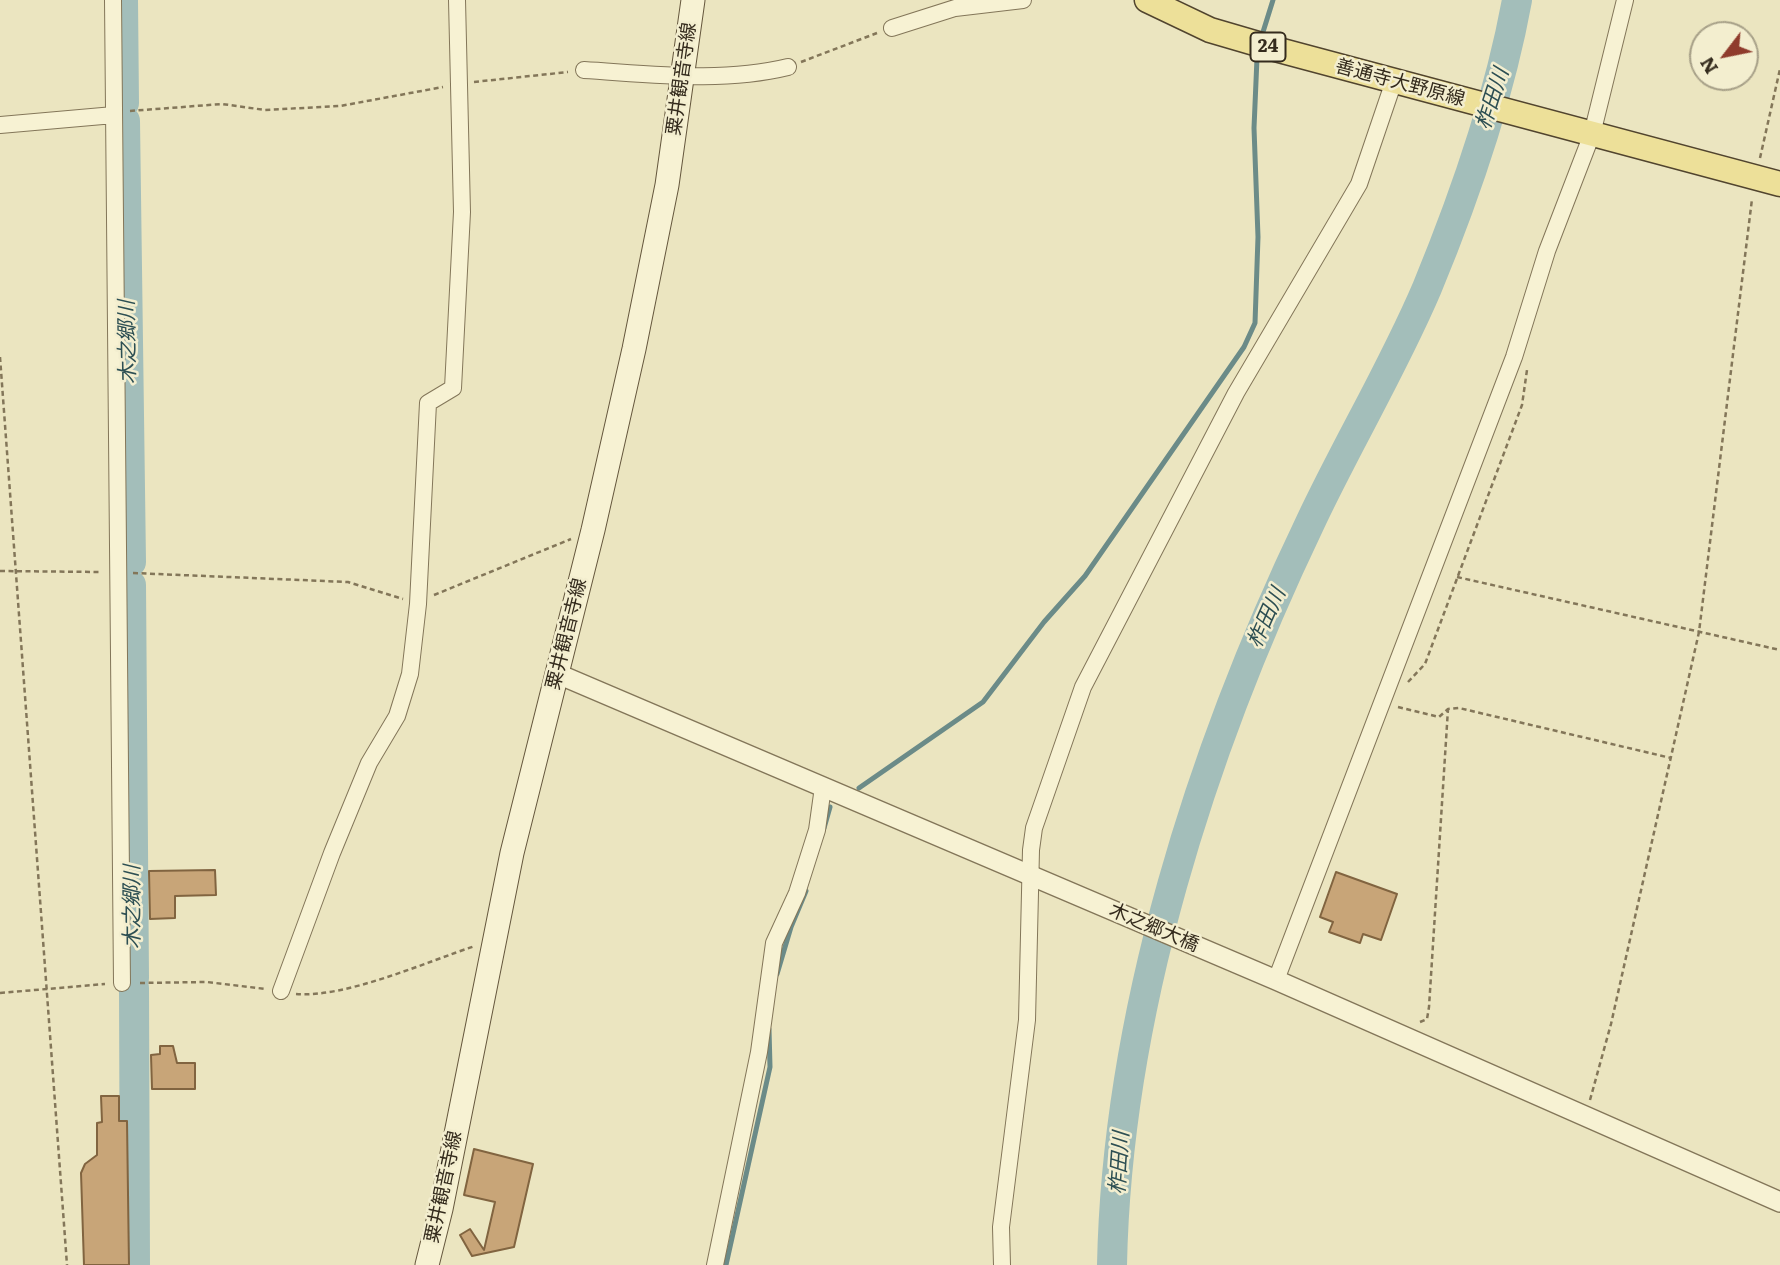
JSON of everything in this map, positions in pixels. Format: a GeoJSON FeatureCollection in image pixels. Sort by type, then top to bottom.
{"type":"FeatureCollection","features":[{"type":"Feature","properties":{"kind":"main road","name":"粟井観音寺線"},"geometry":{"type":"LineString","coordinates":[[427,1265],[441,1209],[530,775],[593,530],[646,292],[683,76],[693,0]]}},
{"type":"Feature","properties":{"kind":"main road","name":"善通寺大野原線"},"geometry":{"type":"LineString","coordinates":[[1147,0],[1210,30],[1780,184]]}},
{"type":"Feature","properties":{"kind":"street"},"geometry":{"type":"LineString","coordinates":[[113,0],[122,983]]}},
{"type":"Feature","properties":{"kind":"street"},"geometry":{"type":"LineString","coordinates":[[281,991],[369,763],[397,716],[410,674],[418,604],[428,403],[453,388],[462,212],[457,0]]}},
{"type":"Feature","properties":{"kind":"street"},"geometry":{"type":"LineString","coordinates":[[892,28],[954,4],[1023,0]]}},
{"type":"Feature","properties":{"kind":"street"},"geometry":{"type":"LineString","coordinates":[[1276,980],[1514,357],[1547,251],[1592,134],[1625,0]]}},
{"type":"Feature","properties":{"kind":"street"},"geometry":{"type":"LineString","coordinates":[[584,69],[683,76],[769,72],[788,67]]}},
{"type":"Feature","properties":{"kind":"street"},"geometry":{"type":"LineString","coordinates":[[1608,71],[1605,115],[1610,125],[1617,131],[1700,163]]}},
{"type":"Feature","properties":{"kind":"street"},"geometry":{"type":"LineString","coordinates":[[1002,1265],[1002,1227],[1027,1020],[1034,828],[1083,687],[1236,393],[1359,184],[1394,81]]}},
{"type":"Feature","properties":{"kind":"street"},"geometry":{"type":"LineString","coordinates":[[0,125],[114,115]]}},
{"type":"Feature","properties":{"kind":"street"},"geometry":{"type":"LineString","coordinates":[[1592,134],[1633,155],[1755,178]]}},
{"type":"Feature","properties":{"kind":"street","name":"木之郷大橋"},"geometry":{"type":"LineString","coordinates":[[558,674],[1276,980],[1780,1202]]}},
{"type":"Feature","properties":{"kind":"street"},"geometry":{"type":"LineString","coordinates":[[715,1265],[759,1052],[774,943],[797,893],[809,855],[823,787]]}},
{"type":"Feature","properties":{"kind":"path"},"geometry":{"type":"LineString","coordinates":[[788,67],[892,28]]}},
{"type":"Feature","properties":{"kind":"path"},"geometry":{"type":"LineString","coordinates":[[114,115],[222,104],[265,110],[340,106],[400,98],[460,83],[584,69]]}},
{"type":"Feature","properties":{"kind":"path"},"geometry":{"type":"LineString","coordinates":[[1586,1116],[1611,1024],[1699,632],[1755,178],[1780,69]]}},
{"type":"Feature","properties":{"kind":"path"},"geometry":{"type":"LineString","coordinates":[[0,357],[67,1265]]}},
{"type":"Feature","properties":{"kind":"path"},"geometry":{"type":"LineString","coordinates":[[1403,689],[1425,664],[1522,405],[1528,364]]}},
{"type":"Feature","properties":{"kind":"path"},"geometry":{"type":"LineString","coordinates":[[0,571],[120,572],[348,582],[418,604],[478,575],[593,530]]}},
{"type":"Feature","properties":{"kind":"path"},"geometry":{"type":"LineString","coordinates":[[1457,577],[1780,650]]}},
{"type":"Feature","properties":{"kind":"path"},"geometry":{"type":"LineString","coordinates":[[1399,698],[1395,706],[1439,717],[1448,709],[1459,708],[1671,758]]}},
{"type":"Feature","properties":{"kind":"path"},"geometry":{"type":"LineString","coordinates":[[1414,1025],[1427,1019],[1429,1007],[1448,709]]}},
{"type":"Feature","properties":{"kind":"path"},"geometry":{"type":"LineString","coordinates":[[0,993],[122,983],[207,982],[300,994],[331,992],[495,939]]}},
{"type":"Feature","properties":{"kind":"building"},"geometry":{"type":"Polygon","coordinates":[[[215,870],[216,895],[175,896],[175,918],[150,919],[149,871],[215,870]]]}},
{"type":"Feature","properties":{"kind":"building"},"geometry":{"type":"Polygon","coordinates":[[[1336,872],[1397,894],[1381,940],[1363,934],[1360,943],[1329,932],[1333,922],[1320,917],[1336,872]]]}},
{"type":"Feature","properties":{"kind":"building"},"geometry":{"type":"Polygon","coordinates":[[[160,1046],[173,1046],[177,1063],[195,1063],[195,1089],[152,1089],[151,1055],[160,1054],[160,1046]]]}},
{"type":"Feature","properties":{"kind":"building"},"geometry":{"type":"Polygon","coordinates":[[[101,1096],[119,1096],[119,1121],[127,1121],[129,1265],[84,1265],[81,1173],[85,1164],[97,1155],[97,1123],[102,1122],[101,1096]]]}},
{"type":"Feature","properties":{"kind":"building"},"geometry":{"type":"Polygon","coordinates":[[[474,1149],[533,1164],[514,1247],[472,1256],[460,1235],[470,1229],[484,1250],[495,1202],[464,1195],[474,1149]]]}},
{"type":"Feature","properties":{"kind":"waterway","name":"木之郷川"},"geometry":{"type":"LineString","coordinates":[[123,0],[124,103]]}},
{"type":"Feature","properties":{"kind":"waterway"},"geometry":{"type":"LineString","coordinates":[[1263,32],[1273,0]]}},
{"type":"Feature","properties":{"kind":"waterway","name":"柞田川"},"geometry":{"type":"LineString","coordinates":[[1112,1265],[1118,1170],[1130,1075],[1148,979],[1172,884],[1201,790],[1271,609],[1324,494],[1385,377],[1427,288],[1467,183],[1491,110],[1517,0]]}},
{"type":"Feature","properties":{"kind":"waterway"},"geometry":{"type":"LineString","coordinates":[[859,788],[983,702],[1044,622],[1085,576],[1244,347],[1255,323],[1258,237],[1254,128],[1257,58]]}},
{"type":"Feature","properties":{"kind":"waterway","name":"木之郷川"},"geometry":{"type":"LineString","coordinates":[[125,121],[131,562]]}},
{"type":"Feature","properties":{"kind":"waterway","name":"木之郷川"},"geometry":{"type":"LineString","coordinates":[[131,585],[134,978]]}},
{"type":"Feature","properties":{"kind":"waterway"},"geometry":{"type":"LineString","coordinates":[[824,828],[830,807]]}},
{"type":"Feature","properties":{"kind":"waterway"},"geometry":{"type":"LineString","coordinates":[[777,974],[791,927],[806,891]]}},
{"type":"Feature","properties":{"kind":"waterway","name":"木之郷川"},"geometry":{"type":"LineString","coordinates":[[134,988],[135,1265]]}},
{"type":"Feature","properties":{"kind":"waterway"},"geometry":{"type":"LineString","coordinates":[[726,1265],[770,1067],[769,1029]]}}]}
